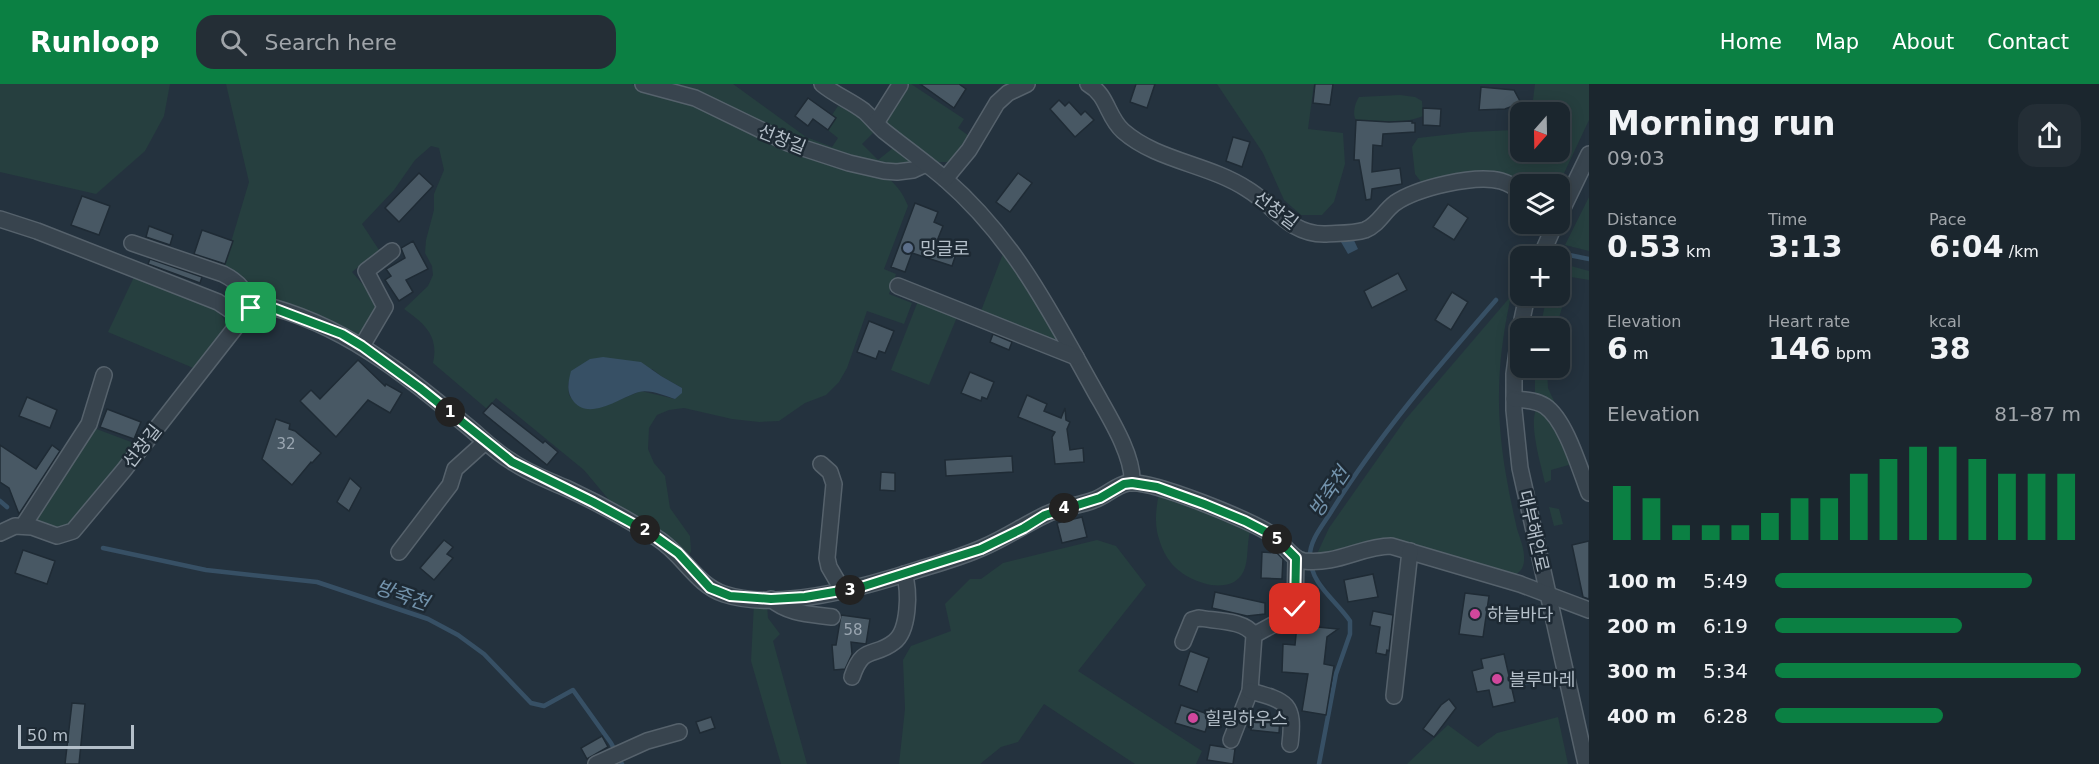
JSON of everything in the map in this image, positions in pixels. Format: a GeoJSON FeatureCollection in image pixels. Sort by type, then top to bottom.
{"type":"FeatureCollection","features":[{"type":"Feature","properties":{"kind":"street","name":"선창길"},"geometry":{"type":"LineString","coordinates":[[643,84],[694,98],[788,142],[849,163],[897,172],[913,170],[926,164]]}},
{"type":"Feature","properties":{"kind":"street"},"geometry":{"type":"LineString","coordinates":[[822,84],[864,111],[945,179],[1017,257],[1106,412],[1128,458],[1132,483]]}},
{"type":"Feature","properties":{"kind":"street"},"geometry":{"type":"LineString","coordinates":[[945,179],[969,150],[997,103],[1008,93],[1027,84]]}},
{"type":"Feature","properties":{"kind":"street","name":"선창길"},"geometry":{"type":"LineString","coordinates":[[1088,84],[1102,95],[1117,124],[1132,137],[1161,152],[1245,187],[1291,225],[1311,233],[1366,230],[1374,225],[1396,202],[1425,190],[1475,179],[1502,181],[1510,186]]}},
{"type":"Feature","properties":{"kind":"street"},"geometry":{"type":"LineString","coordinates":[[876,123],[900,85]]}},
{"type":"Feature","properties":{"kind":"street"},"geometry":{"type":"LineString","coordinates":[[1570,192],[1589,154]]}},
{"type":"Feature","properties":{"kind":"street"},"geometry":{"type":"LineString","coordinates":[[1570,192],[1589,186]]}},
{"type":"Feature","properties":{"kind":"street"},"geometry":{"type":"LineString","coordinates":[[0,219],[37,231],[247,313]]}},
{"type":"Feature","properties":{"kind":"street"},"geometry":{"type":"LineString","coordinates":[[132,243],[234,280],[244,291],[247,313]]}},
{"type":"Feature","properties":{"kind":"street"},"geometry":{"type":"LineString","coordinates":[[362,346],[385,307],[366,271],[392,251]]}},
{"type":"Feature","properties":{"kind":"street"},"geometry":{"type":"LineString","coordinates":[[898,286],[1076,357]]}},
{"type":"Feature","properties":{"kind":"street"},"geometry":{"type":"LineString","coordinates":[[247,313],[260,304],[268,306],[333,330],[362,346],[421,389],[512,462],[530,473],[593,502],[665,543],[678,553],[710,588],[730,596],[771,599],[805,597],[843,591],[904,574],[981,549],[1045,515],[1100,498],[1124,484],[1132,483],[1157,487],[1245,521],[1274,536],[1299,560],[1344,558],[1383,546],[1410,551],[1549,594],[1589,610]]}},
{"type":"Feature","properties":{"kind":"street","name":"대부해안로"},"geometry":{"type":"LineString","coordinates":[[1525,306],[1514,374],[1520,468],[1586,764]]}},
{"type":"Feature","properties":{"kind":"street","name":"선창길"},"geometry":{"type":"LineString","coordinates":[[23,526],[57,536],[73,531],[124,470],[247,313]]}},
{"type":"Feature","properties":{"kind":"street"},"geometry":{"type":"LineString","coordinates":[[0,533],[15,526],[23,526],[89,424],[104,375]]}},
{"type":"Feature","properties":{"kind":"street"},"geometry":{"type":"LineString","coordinates":[[1514,399],[1534,401],[1546,407],[1555,416],[1563,429],[1589,493]]}},
{"type":"Feature","properties":{"kind":"street"},"geometry":{"type":"LineString","coordinates":[[399,552],[450,485],[455,469],[485,442]]}},
{"type":"Feature","properties":{"kind":"street"},"geometry":{"type":"LineString","coordinates":[[821,464],[830,472],[834,484],[827,558],[833,576],[843,591]]}},
{"type":"Feature","properties":{"kind":"street"},"geometry":{"type":"LineString","coordinates":[[1394,696],[1410,551]]}},
{"type":"Feature","properties":{"kind":"street"},"geometry":{"type":"LineString","coordinates":[[1254,635],[1291,615],[1295,609],[1299,560]]}},
{"type":"Feature","properties":{"kind":"street"},"geometry":{"type":"LineString","coordinates":[[852,677],[860,660],[866,654],[894,642],[900,635],[909,594],[904,574]]}},
{"type":"Feature","properties":{"kind":"street"},"geometry":{"type":"LineString","coordinates":[[771,599],[780,607],[795,612],[832,617]]}},
{"type":"Feature","properties":{"kind":"street"},"geometry":{"type":"LineString","coordinates":[[1183,642],[1192,620],[1198,618],[1243,625],[1254,635],[1250,691],[1232,740]]}},
{"type":"Feature","properties":{"kind":"street"},"geometry":{"type":"LineString","coordinates":[[1250,691],[1284,703],[1290,712],[1292,723],[1290,744]]}},
{"type":"Feature","properties":{"kind":"street"},"geometry":{"type":"LineString","coordinates":[[596,764],[616,754],[679,732]]}},
{"type":"Feature","properties":{"kind":"green space"},"geometry":{"type":"Polygon","coordinates":[[[0,84],[170,84],[164,116],[145,151],[96,194],[0,172],[0,84]]]}},
{"type":"Feature","properties":{"kind":"green space"},"geometry":{"type":"Polygon","coordinates":[[[226,84],[631,84],[663,92],[887,177],[898,188],[908,206],[884,269],[896,274],[889,294],[912,303],[904,324],[867,311],[847,368],[839,382],[826,395],[805,403],[779,421],[759,422],[732,419],[684,408],[669,410],[657,415],[649,428],[648,449],[654,463],[665,476],[670,508],[690,536],[691,551],[688,559],[620,513],[584,470],[496,398],[487,409],[433,363],[434,345],[429,332],[404,309],[428,286],[433,275],[432,266],[425,253],[434,210],[434,194],[444,170],[439,148],[431,146],[415,160],[394,190],[362,224],[379,250],[352,272],[379,306],[360,339],[255,301],[223,269],[249,182],[226,84]],[[652,369],[568,383],[569,395],[577,405],[602,407],[641,391],[675,399],[682,388],[652,369]]]}},
{"type":"Feature","properties":{"kind":"green space"},"geometry":{"type":"Polygon","coordinates":[[[658,84],[733,84],[806,137],[832,147],[838,138],[828,130],[836,118],[832,115],[838,106],[859,115],[873,133],[862,144],[878,160],[893,148],[916,166],[895,169],[795,142],[658,84]]]}},
{"type":"Feature","properties":{"kind":"green space"},"geometry":{"type":"Polygon","coordinates":[[[906,84],[911,84],[964,119],[958,128],[969,136],[950,162],[938,162],[887,126],[885,121],[906,84]]]}},
{"type":"Feature","properties":{"kind":"green space"},"geometry":{"type":"Polygon","coordinates":[[[1217,84],[1314,84],[1308,129],[1343,133],[1345,164],[1334,202],[1322,215],[1301,215],[1284,200],[1263,153],[1217,84]]]}},
{"type":"Feature","properties":{"kind":"green space"},"geometry":{"type":"Polygon","coordinates":[[[1535,84],[1589,84],[1589,120],[1570,161],[1570,102],[1532,102],[1535,84]]]}},
{"type":"Feature","properties":{"kind":"green space"},"geometry":{"type":"Polygon","coordinates":[[[1400,95],[1415,97],[1422,101],[1423,116],[1398,121],[1356,120],[1354,108],[1359,97],[1400,95]]]}},
{"type":"Feature","properties":{"kind":"green space"},"geometry":{"type":"Polygon","coordinates":[[[1510,130],[1510,162],[1569,162],[1564,174],[1510,176],[1500,172],[1471,172],[1422,183],[1415,174],[1412,147],[1418,138],[1510,130]]]}},
{"type":"Feature","properties":{"kind":"green space"},"geometry":{"type":"Polygon","coordinates":[[[1589,197],[1589,251],[1565,245],[1589,197]]]}},
{"type":"Feature","properties":{"kind":"green space"},"geometry":{"type":"Polygon","coordinates":[[[1004,251],[1058,338],[1056,343],[981,311],[1004,251]]]}},
{"type":"Feature","properties":{"kind":"green space"},"geometry":{"type":"Polygon","coordinates":[[[1570,266],[1589,271],[1589,280],[1571,277],[1570,280],[1570,266]]]}},
{"type":"Feature","properties":{"kind":"green space"},"geometry":{"type":"Polygon","coordinates":[[[134,277],[214,307],[223,317],[227,330],[198,370],[108,332],[134,277]]]}},
{"type":"Feature","properties":{"kind":"green space"},"geometry":{"type":"Polygon","coordinates":[[[1510,297],[1500,364],[1499,407],[1506,475],[1524,553],[1524,564],[1517,574],[1510,577],[1392,543],[1316,556],[1329,528],[1405,420],[1510,297]]]}},
{"type":"Feature","properties":{"kind":"green space"},"geometry":{"type":"Polygon","coordinates":[[[918,301],[957,317],[929,385],[891,370],[918,301]]]}},
{"type":"Feature","properties":{"kind":"green space"},"geometry":{"type":"Polygon","coordinates":[[[1545,306],[1562,306],[1559,318],[1542,318],[1545,306]]]}},
{"type":"Feature","properties":{"kind":"green space"},"geometry":{"type":"Polygon","coordinates":[[[1535,378],[1548,378],[1548,388],[1560,414],[1535,397],[1535,378]]]}},
{"type":"Feature","properties":{"kind":"green space"},"geometry":{"type":"Polygon","coordinates":[[[1536,410],[1543,412],[1554,424],[1572,464],[1551,470],[1551,480],[1545,483],[1535,435],[1536,410]]]}},
{"type":"Feature","properties":{"kind":"green space"},"geometry":{"type":"Polygon","coordinates":[[[94,428],[139,445],[76,523],[59,531],[32,522],[94,428]]]}},
{"type":"Feature","properties":{"kind":"green space"},"geometry":{"type":"Polygon","coordinates":[[[1159,493],[1251,529],[1245,568],[1239,578],[1231,583],[1212,585],[1191,578],[1174,567],[1157,533],[1156,516],[1159,493]]]}},
{"type":"Feature","properties":{"kind":"green space"},"geometry":{"type":"Polygon","coordinates":[[[1549,507],[1559,509],[1563,524],[1554,526],[1549,507]]]}},
{"type":"Feature","properties":{"kind":"green space"},"geometry":{"type":"Polygon","coordinates":[[[1097,540],[1116,546],[1146,585],[1078,671],[1202,751],[1196,764],[1135,764],[1044,704],[1018,742],[1001,747],[980,764],[899,764],[905,709],[903,660],[911,646],[951,631],[945,604],[970,579],[981,579],[1003,563],[1097,540]]]}},
{"type":"Feature","properties":{"kind":"green space"},"geometry":{"type":"Polygon","coordinates":[[[754,603],[767,604],[768,618],[780,634],[773,641],[807,764],[781,764],[751,661],[754,603]]]}},
{"type":"Feature","properties":{"kind":"green space"},"geometry":{"type":"Polygon","coordinates":[[[1558,717],[1568,764],[1407,764],[1448,725],[1478,747],[1497,733],[1558,717]]]}},
{"type":"Feature","properties":{"kind":"water"},"geometry":{"type":"Polygon","coordinates":[[[1352,236],[1358,249],[1348,254],[1341,242],[1352,236]]]}},
{"type":"Feature","properties":{"kind":"water"},"geometry":{"type":"Polygon","coordinates":[[[603,357],[641,362],[682,388],[682,393],[675,399],[643,391],[597,409],[581,407],[571,398],[569,391],[571,371],[590,359],[603,357]]]}},
{"type":"Feature","properties":{"kind":"water"},"geometry":{"type":"Polygon","coordinates":[[[1538,674],[1540,682],[1519,687],[1517,679],[1538,674]]]}},
{"type":"Feature","properties":{"kind":"building"},"geometry":{"type":"Polygon","coordinates":[[[920,84],[959,84],[966,89],[954,108],[920,84]]]}},
{"type":"Feature","properties":{"kind":"building"},"geometry":{"type":"Polygon","coordinates":[[[1136,84],[1155,84],[1147,108],[1130,102],[1136,84]]]}},
{"type":"Feature","properties":{"kind":"building"},"geometry":{"type":"Polygon","coordinates":[[[1315,84],[1333,84],[1330,105],[1313,103],[1315,84]]]}},
{"type":"Feature","properties":{"kind":"building"},"geometry":{"type":"Polygon","coordinates":[[[1481,87],[1514,90],[1520,102],[1510,102],[1510,107],[1505,109],[1479,110],[1481,87]]]}},
{"type":"Feature","properties":{"kind":"building"},"geometry":{"type":"Polygon","coordinates":[[[808,98],[836,118],[828,130],[813,119],[808,126],[795,116],[808,98]]]}},
{"type":"Feature","properties":{"kind":"building"},"geometry":{"type":"Polygon","coordinates":[[[1059,100],[1065,106],[1069,102],[1081,115],[1085,111],[1094,120],[1075,137],[1050,109],[1059,100]]]}},
{"type":"Feature","properties":{"kind":"building"},"geometry":{"type":"Polygon","coordinates":[[[1423,108],[1441,109],[1440,126],[1423,125],[1423,108]]]}},
{"type":"Feature","properties":{"kind":"building"},"geometry":{"type":"Polygon","coordinates":[[[1356,120],[1412,121],[1415,123],[1415,132],[1383,134],[1382,146],[1373,145],[1372,172],[1400,168],[1402,184],[1372,189],[1371,199],[1366,200],[1359,160],[1354,160],[1356,120]]]}},
{"type":"Feature","properties":{"kind":"building"},"geometry":{"type":"Polygon","coordinates":[[[1233,137],[1250,142],[1242,167],[1226,161],[1233,137]]]}},
{"type":"Feature","properties":{"kind":"building"},"geometry":{"type":"Polygon","coordinates":[[[419,173],[433,186],[399,222],[385,208],[419,173]]]}},
{"type":"Feature","properties":{"kind":"building"},"geometry":{"type":"Polygon","coordinates":[[[1018,173],[1032,183],[1010,212],[996,202],[1018,173]]]}},
{"type":"Feature","properties":{"kind":"building"},"geometry":{"type":"Polygon","coordinates":[[[82,196],[110,206],[99,235],[71,225],[82,196]]]}},
{"type":"Feature","properties":{"kind":"building"},"geometry":{"type":"Polygon","coordinates":[[[915,203],[938,212],[934,222],[943,226],[935,246],[956,254],[952,266],[912,253],[905,272],[891,267],[915,203]]]}},
{"type":"Feature","properties":{"kind":"building"},"geometry":{"type":"Polygon","coordinates":[[[1448,204],[1468,218],[1454,240],[1433,227],[1448,204]]]}},
{"type":"Feature","properties":{"kind":"building"},"geometry":{"type":"Polygon","coordinates":[[[149,226],[173,235],[170,245],[146,237],[149,226]]]}},
{"type":"Feature","properties":{"kind":"building"},"geometry":{"type":"Polygon","coordinates":[[[202,230],[233,241],[225,264],[194,254],[202,230]]]}},
{"type":"Feature","properties":{"kind":"building"},"geometry":{"type":"Polygon","coordinates":[[[413,241],[428,269],[406,280],[413,292],[399,301],[385,280],[391,276],[386,269],[405,258],[401,248],[413,241]]]}},
{"type":"Feature","properties":{"kind":"building"},"geometry":{"type":"Polygon","coordinates":[[[150,259],[202,277],[200,283],[148,264],[150,259]]]}},
{"type":"Feature","properties":{"kind":"building"},"geometry":{"type":"Polygon","coordinates":[[[1398,273],[1407,290],[1372,308],[1364,291],[1398,273]]]}},
{"type":"Feature","properties":{"kind":"building"},"geometry":{"type":"Polygon","coordinates":[[[1452,292],[1468,302],[1451,330],[1435,320],[1452,292]]]}},
{"type":"Feature","properties":{"kind":"building"},"geometry":{"type":"Polygon","coordinates":[[[869,321],[894,331],[885,353],[879,351],[876,359],[857,352],[869,321]]]}},
{"type":"Feature","properties":{"kind":"building"},"geometry":{"type":"Polygon","coordinates":[[[993,334],[1012,342],[1009,350],[990,342],[993,334]]]}},
{"type":"Feature","properties":{"kind":"building"},"geometry":{"type":"Polygon","coordinates":[[[358,360],[385,386],[386,384],[402,393],[390,413],[368,400],[336,437],[300,401],[311,390],[320,399],[358,360]]]}},
{"type":"Feature","properties":{"kind":"building"},"geometry":{"type":"Polygon","coordinates":[[[970,372],[994,382],[987,399],[982,397],[981,401],[961,393],[970,372]]]}},
{"type":"Feature","properties":{"kind":"building"},"geometry":{"type":"Polygon","coordinates":[[[1027,395],[1047,404],[1044,411],[1061,418],[1065,408],[1066,420],[1070,422],[1067,429],[1070,450],[1083,448],[1084,462],[1055,464],[1052,437],[1055,432],[1018,417],[1027,395]]]}},
{"type":"Feature","properties":{"kind":"building"},"geometry":{"type":"Polygon","coordinates":[[[27,397],[57,410],[50,428],[19,416],[27,397]]]}},
{"type":"Feature","properties":{"kind":"building"},"geometry":{"type":"Polygon","coordinates":[[[492,403],[558,452],[547,465],[483,413],[492,403]]]}},
{"type":"Feature","properties":{"kind":"building"},"geometry":{"type":"Polygon","coordinates":[[[107,409],[141,422],[134,439],[100,427],[107,409]]]}},
{"type":"Feature","properties":{"kind":"building"},"geometry":{"type":"Polygon","coordinates":[[[276,419],[290,424],[289,429],[295,431],[321,453],[292,485],[262,459],[276,419]]]}},
{"type":"Feature","properties":{"kind":"building"},"geometry":{"type":"Polygon","coordinates":[[[0,445],[36,469],[52,445],[60,451],[19,514],[9,488],[0,482],[0,445]]]}},
{"type":"Feature","properties":{"kind":"building"},"geometry":{"type":"Polygon","coordinates":[[[1012,456],[1013,472],[946,476],[945,460],[1012,456]]]}},
{"type":"Feature","properties":{"kind":"building"},"geometry":{"type":"Polygon","coordinates":[[[881,472],[895,473],[895,491],[880,490],[881,472]]]}},
{"type":"Feature","properties":{"kind":"building"},"geometry":{"type":"Polygon","coordinates":[[[350,478],[361,488],[349,511],[337,502],[350,478]]]}},
{"type":"Feature","properties":{"kind":"building"},"geometry":{"type":"Polygon","coordinates":[[[1082,517],[1087,537],[1062,543],[1057,523],[1082,517]]]}},
{"type":"Feature","properties":{"kind":"building"},"geometry":{"type":"Polygon","coordinates":[[[444,540],[453,547],[447,554],[453,558],[434,580],[420,568],[444,540]]]}},
{"type":"Feature","properties":{"kind":"building"},"geometry":{"type":"Polygon","coordinates":[[[1589,541],[1589,599],[1583,597],[1572,545],[1589,541]]]}},
{"type":"Feature","properties":{"kind":"building"},"geometry":{"type":"Polygon","coordinates":[[[23,550],[55,561],[47,584],[15,573],[23,550]]]}},
{"type":"Feature","properties":{"kind":"building"},"geometry":{"type":"Polygon","coordinates":[[[1262,552],[1277,553],[1283,559],[1282,579],[1261,578],[1262,552]]]}},
{"type":"Feature","properties":{"kind":"building"},"geometry":{"type":"Polygon","coordinates":[[[1373,574],[1378,597],[1348,602],[1344,580],[1373,574]]]}},
{"type":"Feature","properties":{"kind":"building"},"geometry":{"type":"Polygon","coordinates":[[[1215,592],[1265,603],[1265,614],[1247,616],[1212,608],[1215,592]]]}},
{"type":"Feature","properties":{"kind":"building"},"geometry":{"type":"Polygon","coordinates":[[[1465,593],[1489,596],[1483,637],[1459,634],[1465,593]]]}},
{"type":"Feature","properties":{"kind":"building"},"geometry":{"type":"Polygon","coordinates":[[[1373,611],[1393,615],[1389,651],[1387,650],[1386,655],[1376,653],[1380,627],[1370,625],[1373,611]]]}},
{"type":"Feature","properties":{"kind":"building"},"geometry":{"type":"Polygon","coordinates":[[[841,615],[870,619],[866,644],[851,642],[852,654],[845,669],[834,670],[832,645],[836,645],[841,615]]]}},
{"type":"Feature","properties":{"kind":"building"},"geometry":{"type":"Polygon","coordinates":[[[1297,625],[1338,629],[1327,637],[1324,664],[1334,666],[1326,715],[1302,711],[1308,674],[1282,672],[1283,644],[1295,645],[1297,625]]]}},
{"type":"Feature","properties":{"kind":"building"},"geometry":{"type":"Polygon","coordinates":[[[1190,651],[1209,658],[1197,692],[1179,685],[1190,651]]]}},
{"type":"Feature","properties":{"kind":"building"},"geometry":{"type":"Polygon","coordinates":[[[1504,654],[1515,702],[1493,707],[1489,690],[1477,692],[1472,671],[1483,668],[1481,659],[1504,654]]]}},
{"type":"Feature","properties":{"kind":"building"},"geometry":{"type":"Polygon","coordinates":[[[1449,699],[1456,708],[1434,737],[1423,729],[1441,705],[1449,699]]]}},
{"type":"Feature","properties":{"kind":"building"},"geometry":{"type":"Polygon","coordinates":[[[72,703],[85,704],[79,764],[65,764],[72,703]]]}},
{"type":"Feature","properties":{"kind":"building"},"geometry":{"type":"Polygon","coordinates":[[[1181,705],[1211,715],[1205,732],[1175,723],[1181,705]]]}},
{"type":"Feature","properties":{"kind":"building"},"geometry":{"type":"Polygon","coordinates":[[[1253,716],[1280,718],[1279,733],[1251,730],[1253,716]]]}},
{"type":"Feature","properties":{"kind":"building"},"geometry":{"type":"Polygon","coordinates":[[[711,717],[715,728],[700,733],[696,722],[711,717]]]}},
{"type":"Feature","properties":{"kind":"building"},"geometry":{"type":"Polygon","coordinates":[[[602,736],[608,747],[587,759],[581,748],[602,736]]]}},
{"type":"Feature","properties":{"kind":"building"},"geometry":{"type":"Polygon","coordinates":[[[1210,745],[1235,749],[1233,764],[1207,760],[1210,745]]]}},
{"type":"Feature","properties":{"kind":"waterway","name":"방죽천"},"geometry":{"type":"LineString","coordinates":[[1570,255],[1589,259]]}},
{"type":"Feature","properties":{"kind":"waterway","name":"방죽천"},"geometry":{"type":"LineString","coordinates":[[1319,764],[1336,674],[1350,634],[1350,621],[1319,584],[1311,567],[1310,551],[1314,539],[1388,429],[1496,300]]}},
{"type":"Feature","properties":{"kind":"waterway","name":"방죽천"},"geometry":{"type":"LineString","coordinates":[[0,501],[7,507]]}},
{"type":"Feature","properties":{"kind":"waterway","name":"방죽천"},"geometry":{"type":"LineString","coordinates":[[103,548],[206,570],[317,582],[428,619],[458,635],[484,654],[531,703],[544,706],[573,690],[611,743],[622,764]]}},
{"type":"Feature","properties":{"kind":"place","name":"밍글로"},"geometry":{"type":"Point","coordinates":[908,248]}},
{"type":"Feature","properties":{"kind":"place","name":"하늘바다"},"geometry":{"type":"Point","coordinates":[1475,614]}},
{"type":"Feature","properties":{"kind":"place","name":"블루마레"},"geometry":{"type":"Point","coordinates":[1497,679]}},
{"type":"Feature","properties":{"kind":"place","name":"힐링하우스"},"geometry":{"type":"Point","coordinates":[1193,718]}},
{"type":"Feature","properties":{"kind":"route"},"geometry":{"type":"LineString","coordinates":[[251,308],[260,304],[315,322],[362,346],[467,426],[494,450],[530,473],[566,488],[650,533],[678,553],[710,588],[730,596],[748,599],[805,597],[858,588],[981,549],[1045,515],[1100,498],[1124,484],[1132,483],[1157,487],[1204,504],[1274,536],[1296,558],[1297,601],[1295,609]]}}]}
